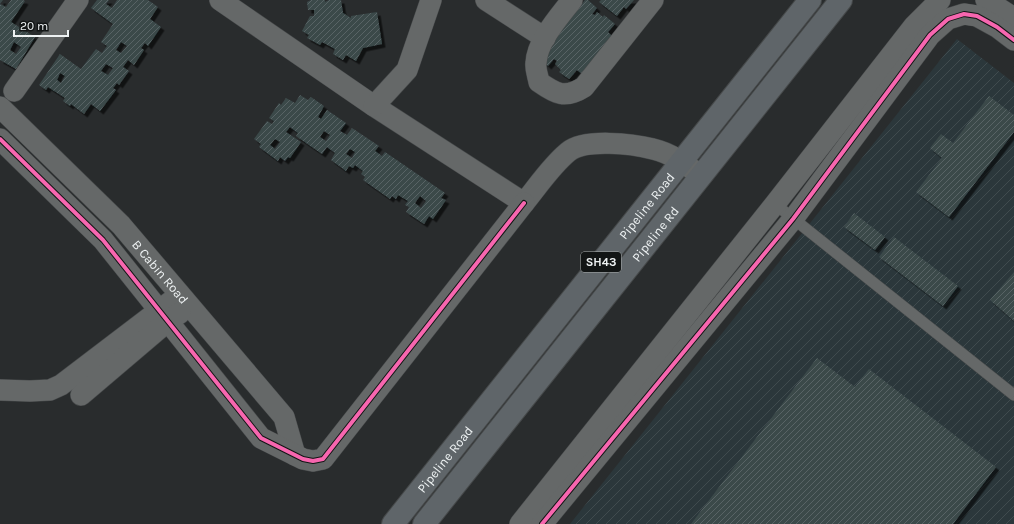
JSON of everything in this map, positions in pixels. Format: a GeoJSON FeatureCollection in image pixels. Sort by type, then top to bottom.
{"type":"FeatureCollection","features":[{"type":"Feature","properties":{"kind":"main road","name":"Pipeline Road"},"geometry":{"type":"LineString","coordinates":[[393,524],[810,0]]}},
{"type":"Feature","properties":{"kind":"main road","name":"Pipeline Rd"},"geometry":{"type":"LineString","coordinates":[[424,524],[841,0]]}},
{"type":"Feature","properties":{"kind":"street"},"geometry":{"type":"LineString","coordinates":[[14,91],[78,0]]}},
{"type":"Feature","properties":{"kind":"street"},"geometry":{"type":"LineString","coordinates":[[220,0],[374,106],[524,203]]}},
{"type":"Feature","properties":{"kind":"street"},"geometry":{"type":"LineString","coordinates":[[374,106],[408,70],[431,0]]}},
{"type":"Feature","properties":{"kind":"street"},"geometry":{"type":"LineString","coordinates":[[486,0],[545,38]]}},
{"type":"Feature","properties":{"kind":"street"},"geometry":{"type":"LineString","coordinates":[[572,0],[545,38],[540,47],[536,64],[539,82],[551,90],[564,95],[575,93],[584,87],[653,0]]}},
{"type":"Feature","properties":{"kind":"street"},"geometry":{"type":"LineString","coordinates":[[520,524],[775,204],[914,26],[940,0]]}},
{"type":"Feature","properties":{"kind":"street"},"geometry":{"type":"LineString","coordinates":[[986,0],[1014,18]]}},
{"type":"Feature","properties":{"kind":"street"},"geometry":{"type":"LineString","coordinates":[[542,524],[793,218],[930,36],[948,19],[965,7],[977,16],[997,27],[1014,40]]}},
{"type":"Feature","properties":{"kind":"street"},"geometry":{"type":"LineString","coordinates":[[869,83],[885,96]]}},
{"type":"Feature","properties":{"kind":"street","name":"B Cabin Road"},"geometry":{"type":"LineString","coordinates":[[0,107],[121,225],[185,300],[284,417],[295,455]]}},
{"type":"Feature","properties":{"kind":"street"},"geometry":{"type":"LineString","coordinates":[[0,139],[103,240],[261,438],[303,459],[314,461],[322,459],[524,203],[549,172],[570,150],[588,144],[611,143],[654,149],[682,161],[701,176]]}},
{"type":"Feature","properties":{"kind":"street"},"geometry":{"type":"LineString","coordinates":[[103,240],[121,225]]}},
{"type":"Feature","properties":{"kind":"street"},"geometry":{"type":"LineString","coordinates":[[0,390],[50,390],[61,385],[185,300]]}},
{"type":"Feature","properties":{"kind":"street"},"geometry":{"type":"LineString","coordinates":[[81,395],[163,316]]}},
{"type":"Feature","properties":{"kind":"lane"},"geometry":{"type":"LineString","coordinates":[[775,204],[1014,395]]}},
{"type":"Feature","properties":{"kind":"shaded area"},"geometry":{"type":"Polygon","coordinates":[[[957,39],[1014,83],[1014,524],[570,524],[957,39]]]}},
{"type":"Feature","properties":{"kind":"building"},"geometry":{"type":"Polygon","coordinates":[[[11,0],[23,0],[25,1],[11,22],[35,37],[16,69],[0,60],[0,4],[6,7],[11,0]],[[14,42],[10,50],[16,54],[21,47],[14,42]]]}},
{"type":"Feature","properties":{"kind":"building"},"geometry":{"type":"Polygon","coordinates":[[[97,0],[109,0],[106,4],[112,8],[117,0],[148,0],[158,7],[150,19],[161,27],[148,46],[145,43],[141,48],[144,50],[134,65],[128,60],[123,67],[129,71],[119,85],[117,83],[113,88],[116,90],[100,111],[91,104],[84,114],[71,104],[70,106],[63,101],[65,98],[48,87],[46,90],[39,85],[60,54],[81,69],[96,49],[102,53],[107,46],[101,42],[113,24],[91,8],[97,0]],[[121,42],[116,50],[121,53],[127,46],[121,42]],[[106,64],[101,71],[108,75],[113,68],[106,64]],[[60,73],[57,80],[61,83],[65,76],[60,73]]]}},
{"type":"Feature","properties":{"kind":"building"},"geometry":{"type":"Polygon","coordinates":[[[311,0],[325,0],[325,2],[329,0],[341,0],[343,13],[351,18],[351,16],[377,12],[382,44],[363,48],[356,61],[346,55],[343,60],[333,54],[335,49],[322,42],[320,45],[307,38],[309,35],[302,31],[310,16],[314,16],[314,10],[308,10],[307,2],[311,0]]]}},
{"type":"Feature","properties":{"kind":"building"},"geometry":{"type":"Polygon","coordinates":[[[585,0],[588,0],[597,8],[592,14],[595,15],[597,12],[603,17],[604,15],[615,24],[608,32],[612,36],[582,74],[577,70],[569,79],[559,72],[561,70],[555,64],[557,61],[554,59],[548,66],[539,58],[585,0]]]}},
{"type":"Feature","properties":{"kind":"building"},"geometry":{"type":"Polygon","coordinates":[[[601,0],[634,0],[626,9],[624,7],[617,16],[599,2],[601,0]]]}},
{"type":"Feature","properties":{"kind":"building"},"geometry":{"type":"Polygon","coordinates":[[[300,95],[308,100],[311,97],[324,106],[318,117],[321,119],[327,110],[346,123],[340,131],[347,135],[352,128],[379,146],[375,151],[382,156],[385,152],[445,193],[441,198],[446,200],[433,219],[429,216],[424,224],[406,212],[409,207],[405,205],[408,201],[398,195],[396,199],[392,196],[390,199],[363,180],[365,177],[361,174],[363,171],[355,165],[353,168],[349,166],[346,171],[331,160],[335,153],[327,147],[322,154],[296,136],[298,133],[290,127],[286,132],[301,142],[290,158],[288,157],[285,161],[280,157],[278,161],[259,147],[261,144],[254,139],[267,121],[272,124],[274,121],[269,118],[279,103],[281,105],[286,98],[295,103],[300,95]],[[324,131],[320,137],[326,141],[330,135],[324,131]],[[275,139],[270,145],[275,149],[280,142],[275,139]],[[350,149],[346,154],[352,158],[355,152],[350,149]],[[420,196],[415,203],[421,208],[426,201],[420,196]]]}},
{"type":"Feature","properties":{"kind":"building"},"geometry":{"type":"Polygon","coordinates":[[[989,96],[1014,115],[1014,132],[949,217],[916,192],[942,158],[930,148],[941,134],[953,143],[989,96]]]}},
{"type":"Feature","properties":{"kind":"building"},"geometry":{"type":"Polygon","coordinates":[[[854,213],[885,237],[875,250],[844,227],[854,213]]]}},
{"type":"Feature","properties":{"kind":"building"},"geometry":{"type":"Polygon","coordinates":[[[894,237],[958,286],[943,306],[879,257],[894,237]]]}},
{"type":"Feature","properties":{"kind":"building"},"geometry":{"type":"Polygon","coordinates":[[[1014,272],[1014,321],[990,300],[1014,272]]]}},
{"type":"Feature","properties":{"kind":"building"},"geometry":{"type":"Polygon","coordinates":[[[817,358],[855,387],[869,369],[996,467],[953,524],[691,524],[817,358]]]}},
{"type":"Feature","properties":{"kind":"cycle path"},"geometry":{"type":"LineString","coordinates":[[542,524],[793,219],[930,35],[948,19],[964,14],[977,16],[997,27],[1014,40]]}},
{"type":"Feature","properties":{"kind":"cycle path"},"geometry":{"type":"LineString","coordinates":[[0,139],[103,240],[261,438],[303,459],[313,461],[323,459],[524,203]]}}]}
